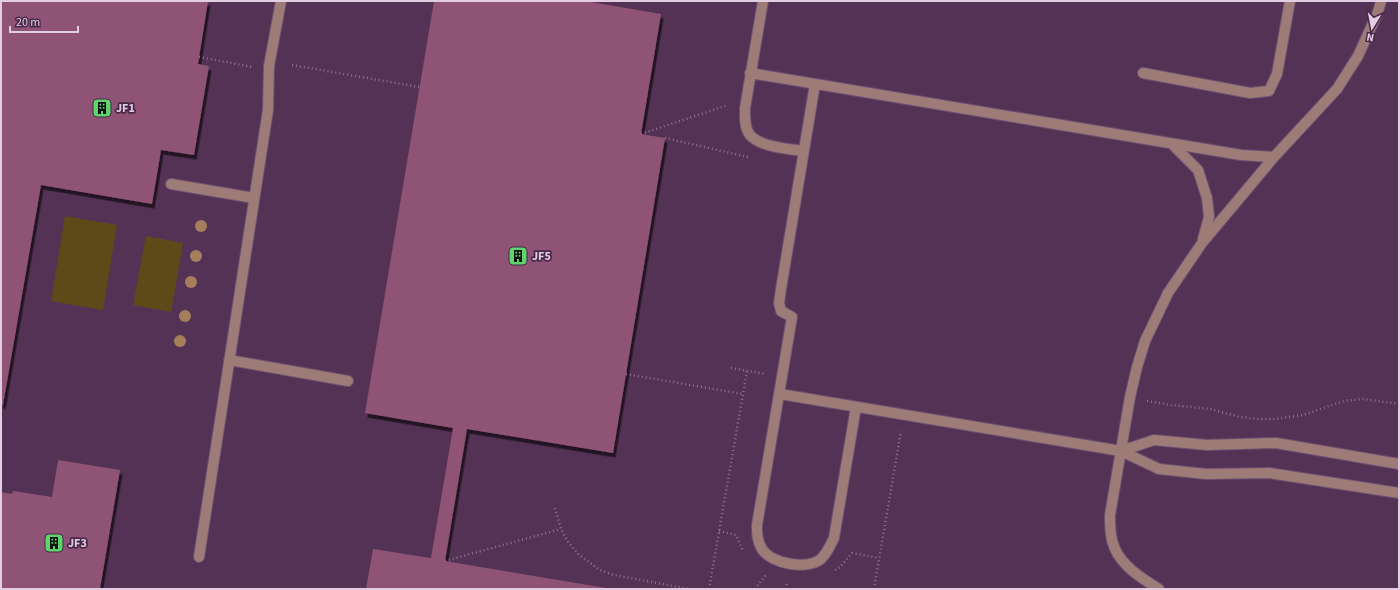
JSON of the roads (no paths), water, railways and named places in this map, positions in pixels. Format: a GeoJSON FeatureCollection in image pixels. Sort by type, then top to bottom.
{"type":"FeatureCollection","features":[{"type":"Feature","properties":{"kind":"lane"},"geometry":{"type":"LineString","coordinates":[[199,557],[268,110],[269,66],[281,1]]}},
{"type":"Feature","properties":{"kind":"lane"},"geometry":{"type":"LineString","coordinates":[[763,1],[750,73],[745,108],[745,122],[749,135],[760,143],[780,148],[804,151]]}},
{"type":"Feature","properties":{"kind":"lane"},"geometry":{"type":"LineString","coordinates":[[1144,73],[1250,93],[1269,91],[1277,74],[1290,1]]}},
{"type":"Feature","properties":{"kind":"lane"},"geometry":{"type":"LineString","coordinates":[[1159,589],[1143,579],[1126,564],[1115,549],[1111,534],[1110,515],[1121,451],[1132,389],[1145,341],[1168,294],[1202,243],[1274,157],[1337,89],[1358,56],[1378,12],[1381,1]]}},
{"type":"Feature","properties":{"kind":"lane"},"geometry":{"type":"LineString","coordinates":[[750,73],[1172,144],[1241,155],[1274,157]]}},
{"type":"Feature","properties":{"kind":"lane"},"geometry":{"type":"LineString","coordinates":[[815,84],[779,303],[781,311],[792,317],[757,525],[757,537],[762,550],[776,560],[791,564],[805,565],[819,560],[828,551],[834,538],[856,407]]}},
{"type":"Feature","properties":{"kind":"lane"},"geometry":{"type":"LineString","coordinates":[[1172,144],[1198,170],[1207,198],[1209,217],[1202,243]]}},
{"type":"Feature","properties":{"kind":"lane"},"geometry":{"type":"LineString","coordinates":[[170,184],[254,198]]}},
{"type":"Feature","properties":{"kind":"lane"},"geometry":{"type":"LineString","coordinates":[[229,360],[348,381]]}},
{"type":"Feature","properties":{"kind":"lane"},"geometry":{"type":"LineString","coordinates":[[780,394],[1121,451],[1159,469],[1206,474],[1269,473],[1399,493]]}},
{"type":"Feature","properties":{"kind":"lane"},"geometry":{"type":"LineString","coordinates":[[1121,451],[1154,440],[1207,445],[1276,443],[1399,464]]}},
{"type":"Feature","properties":{"kind":"place","name":"JF1"},"geometry":{"type":"Point","coordinates":[102,108]}},
{"type":"Feature","properties":{"kind":"place","name":"JF5"},"geometry":{"type":"Point","coordinates":[518,256]}},
{"type":"Feature","properties":{"kind":"place","name":"JF3"},"geometry":{"type":"Point","coordinates":[54,543]}}]}
